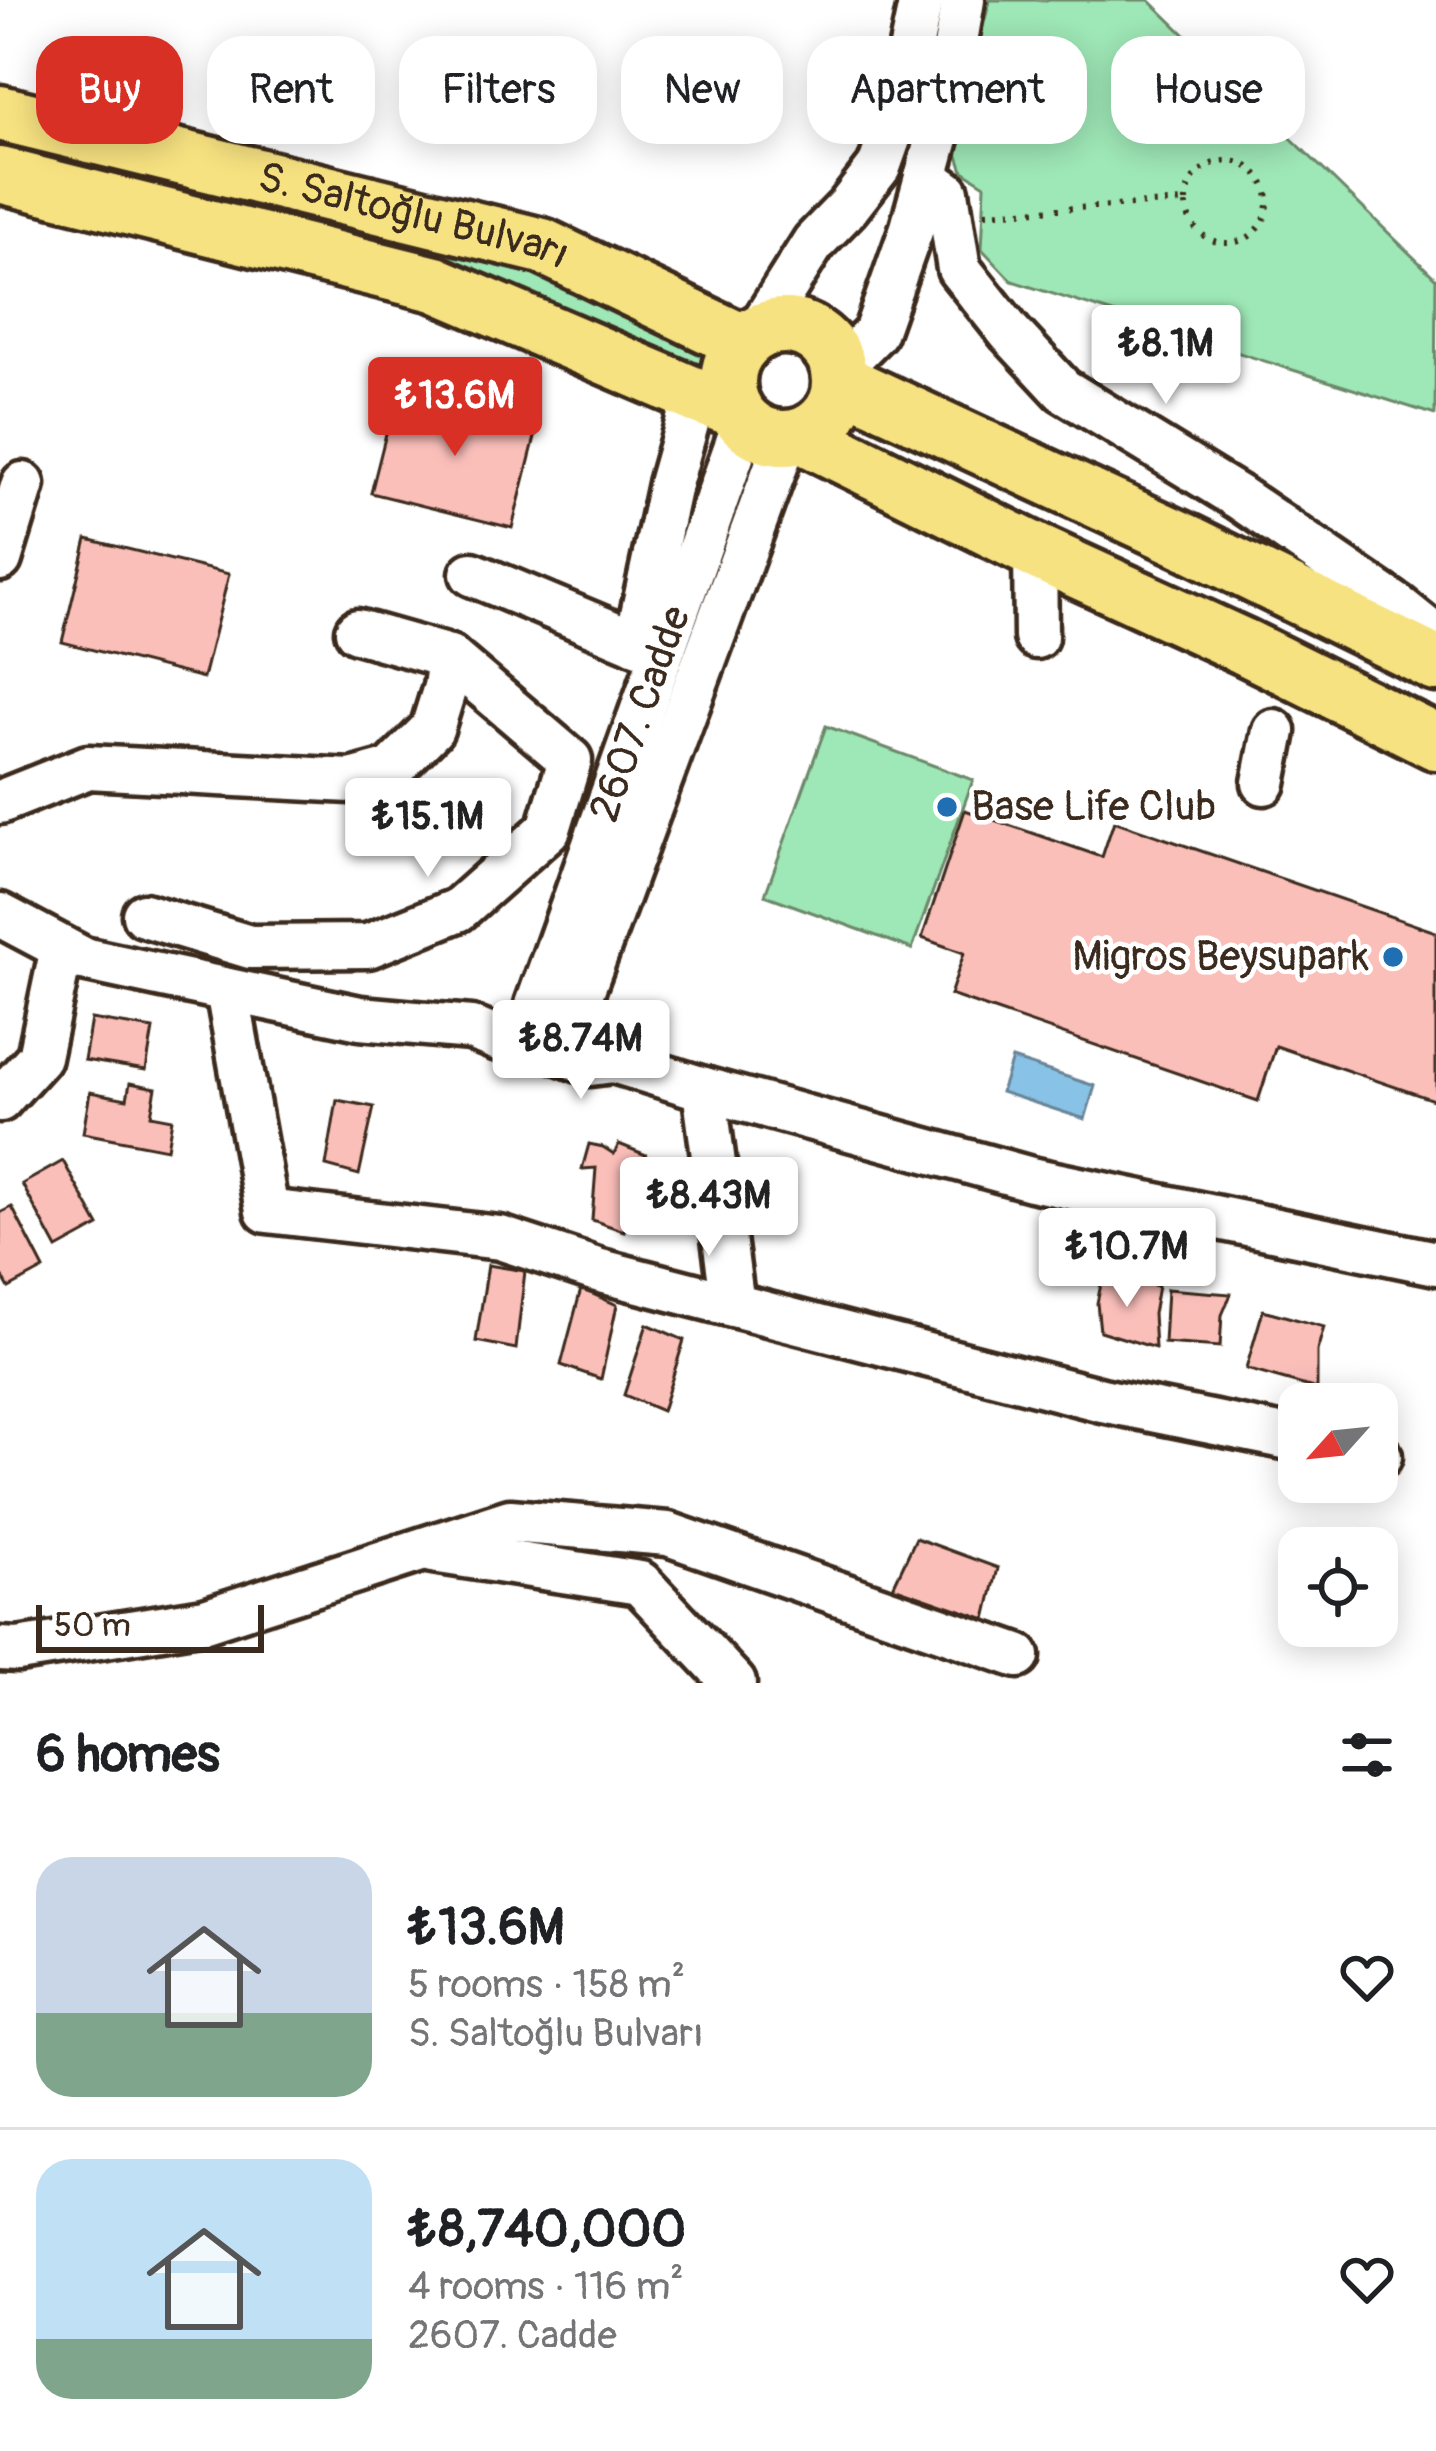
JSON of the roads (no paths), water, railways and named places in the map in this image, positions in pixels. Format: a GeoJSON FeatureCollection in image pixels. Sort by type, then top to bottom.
{"type":"FeatureCollection","features":[{"type":"Feature","properties":{"kind":"main road","name":"S. Saltoğlu Bulvarı"},"geometry":{"type":"LineString","coordinates":[[0,113],[542,247],[750,337],[776,326],[795,326],[826,346],[840,376],[1436,664]]}},
{"type":"Feature","properties":{"kind":"main road","name":"S. Saltoğlu Bulvarı"},"geometry":{"type":"LineString","coordinates":[[0,175],[435,284],[752,420],[1245,646],[1436,742]]}},
{"type":"Feature","properties":{"kind":"main road"},"geometry":{"type":"LineString","coordinates":[[750,337],[733,357],[727,374],[728,392],[752,420],[819,427],[831,414],[840,376]]}},
{"type":"Feature","properties":{"kind":"street"},"geometry":{"type":"LineString","coordinates":[[750,337],[814,242],[879,167],[896,122],[921,0]]}},
{"type":"Feature","properties":{"kind":"street"},"geometry":{"type":"LineString","coordinates":[[840,376],[875,333],[912,228],[944,113],[963,0]]}},
{"type":"Feature","properties":{"kind":"street"},"geometry":{"type":"LineString","coordinates":[[926,177],[947,192],[959,269],[1064,390],[1238,497],[1396,604],[1436,637]]}},
{"type":"Feature","properties":{"kind":"street"},"geometry":{"type":"LineString","coordinates":[[472,574],[666,655],[670,484],[752,420]]}},
{"type":"Feature","properties":{"kind":"street","name":"2607. Cadde"},"geometry":{"type":"LineString","coordinates":[[550,1028],[666,655],[752,420]]}},
{"type":"Feature","properties":{"kind":"street"},"geometry":{"type":"LineString","coordinates":[[0,560],[22,484]]}},
{"type":"Feature","properties":{"kind":"street"},"geometry":{"type":"LineString","coordinates":[[1035,551],[1036,637]]}},
{"type":"Feature","properties":{"kind":"street"},"geometry":{"type":"LineString","coordinates":[[144,915],[250,947],[368,946],[458,910],[549,829],[570,760],[448,657],[357,631]]}},
{"type":"Feature","properties":{"kind":"street"},"geometry":{"type":"LineString","coordinates":[[0,802],[88,766],[351,782],[391,770],[432,729],[448,657]]}},
{"type":"Feature","properties":{"kind":"street"},"geometry":{"type":"LineString","coordinates":[[1264,783],[1274,731]]}},
{"type":"Feature","properties":{"kind":"street"},"geometry":{"type":"LineString","coordinates":[[0,915],[83,959],[360,1018],[471,1028],[500,1012],[595,1042],[614,1061],[1031,1179],[1436,1263]]}},
{"type":"Feature","properties":{"kind":"street"},"geometry":{"type":"LineString","coordinates":[[0,1100],[40,1057],[62,948]]}},
{"type":"Feature","properties":{"kind":"street"},"geometry":{"type":"LineString","coordinates":[[227,990],[267,1211],[500,1238],[597,1270],[1102,1400],[1278,1436]]}},
{"type":"Feature","properties":{"kind":"street"},"geometry":{"type":"LineString","coordinates":[[704,1089],[733,1305]]}},
{"type":"Feature","properties":{"kind":"street"},"geometry":{"type":"LineString","coordinates":[[0,1649],[205,1620],[510,1521],[668,1534],[1018,1656]]}},
{"type":"Feature","properties":{"kind":"street"},"geometry":{"type":"LineString","coordinates":[[422,1550],[640,1583],[734,1683]]}},
{"type":"Feature","properties":{"kind":"water"},"geometry":{"type":"Polygon","coordinates":[[[1012,1059],[1095,1086],[1085,1119],[1001,1092],[1012,1059]]]}},
{"type":"Feature","properties":{"kind":"place","name":"Base Life Club"},"geometry":{"type":"Point","coordinates":[947,807]}},
{"type":"Feature","properties":{"kind":"place","name":"Migros Beysupark"},"geometry":{"type":"Point","coordinates":[1393,957]}}]}
